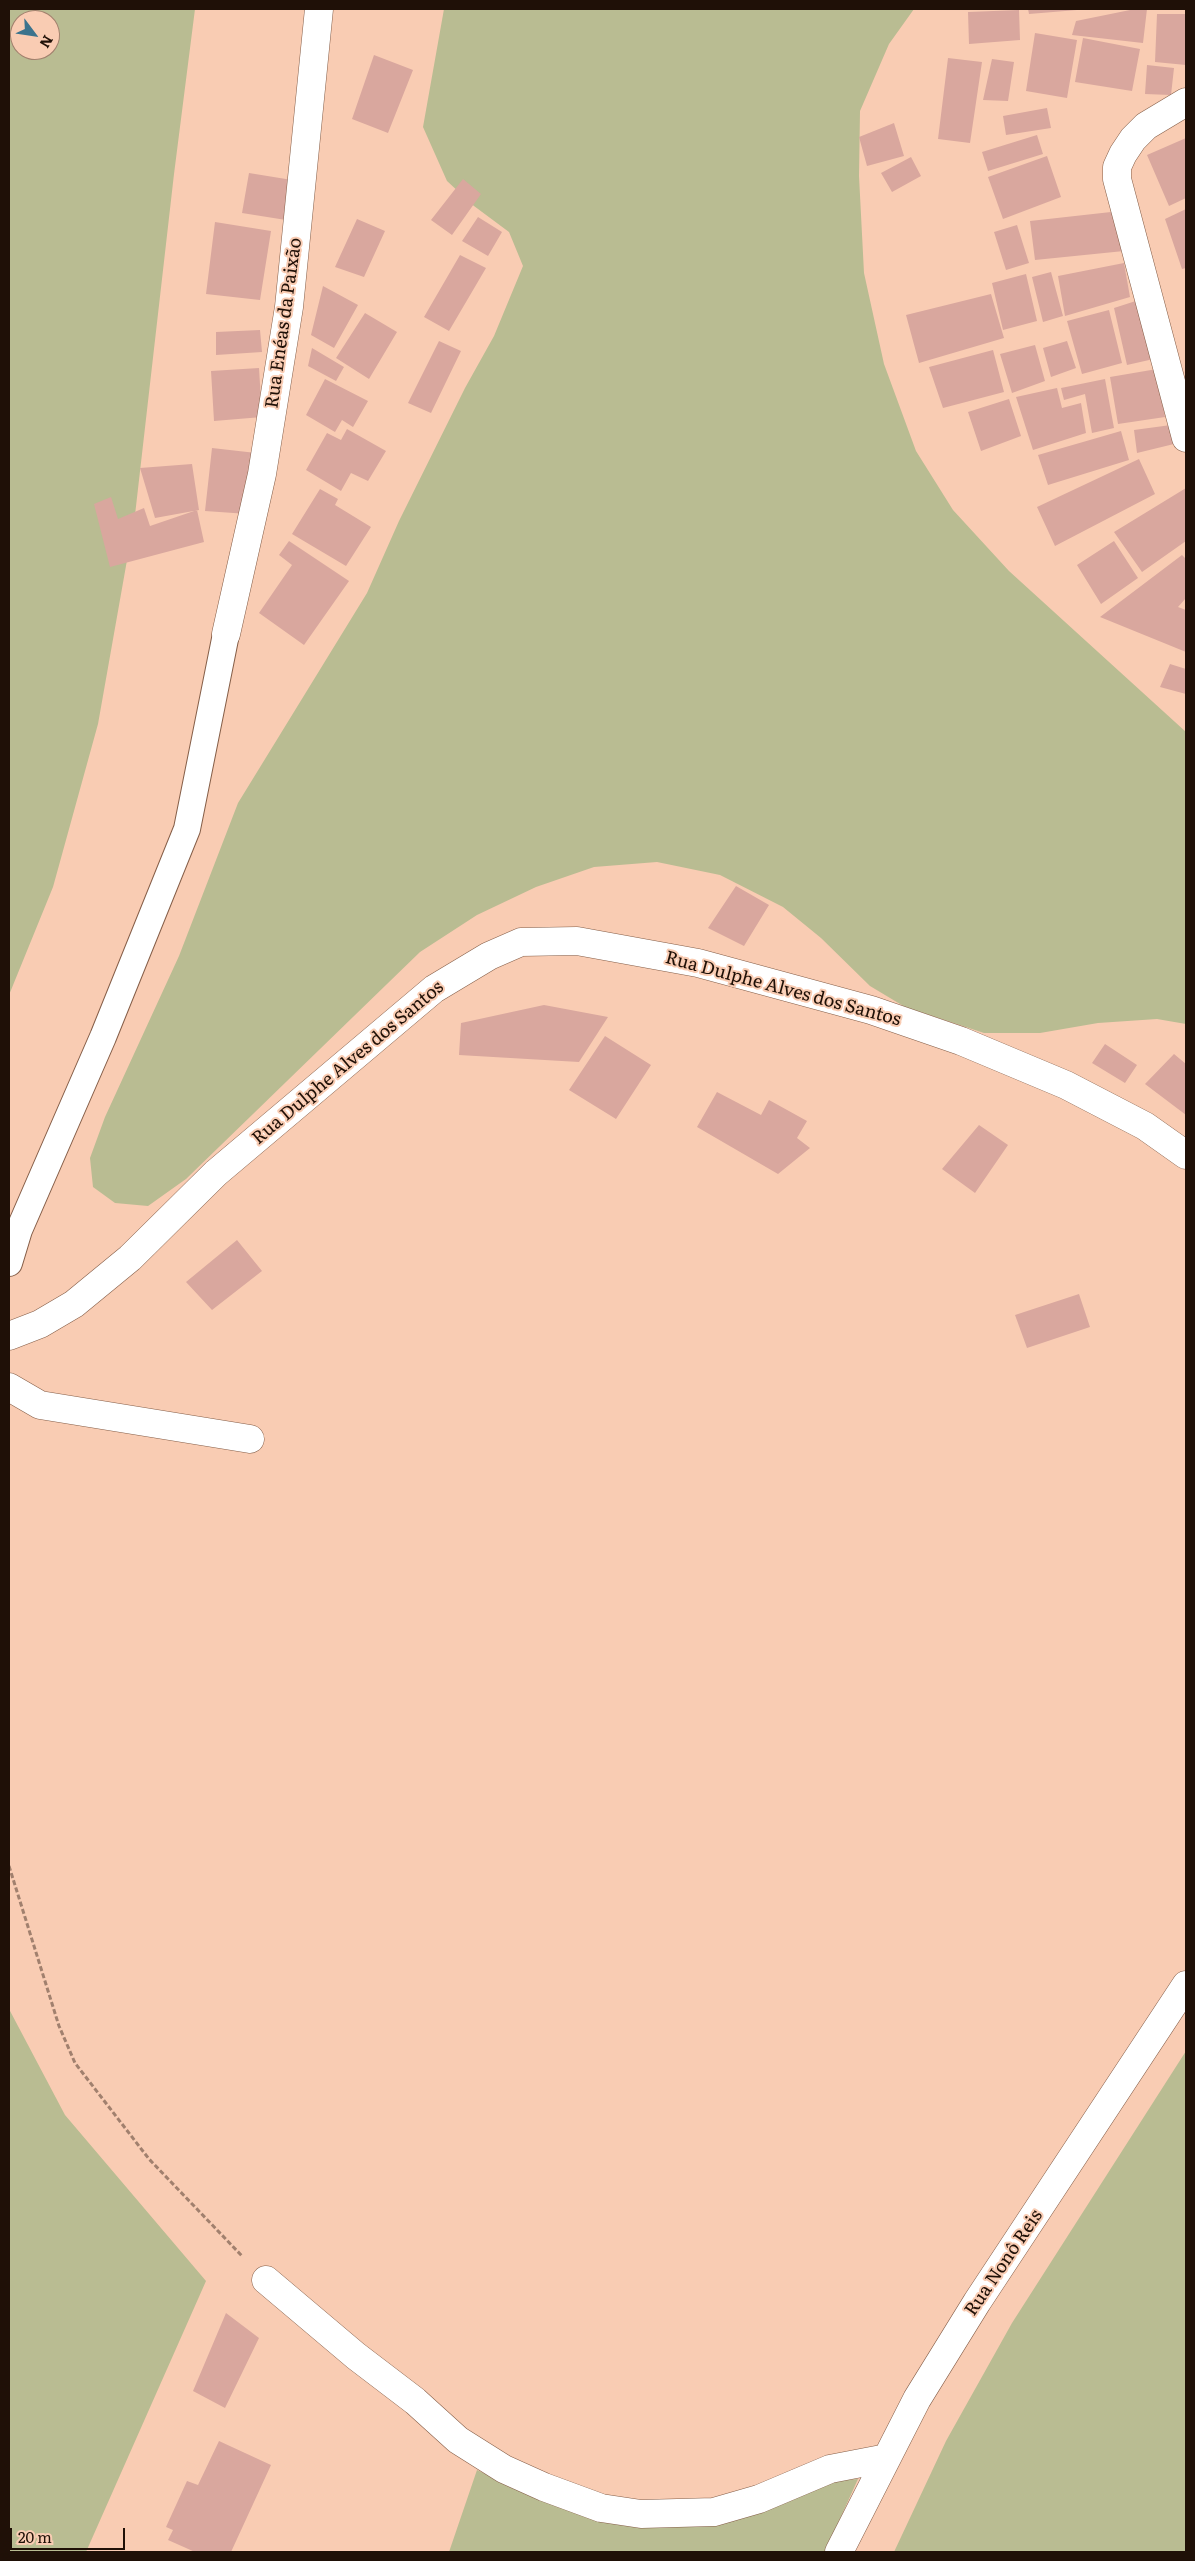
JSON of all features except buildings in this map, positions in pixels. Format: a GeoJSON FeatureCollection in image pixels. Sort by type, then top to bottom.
{"type":"FeatureCollection","features":[{"type":"Feature","properties":{"kind":"street","name":"Rua Enéas da Paixão"},"geometry":{"type":"LineString","coordinates":[[226,634],[262,474],[289,307],[319,9]]}},
{"type":"Feature","properties":{"kind":"street"},"geometry":{"type":"LineString","coordinates":[[1186,102],[1146,126],[1122,154],[1117,167],[1117,179],[1186,438]]}},
{"type":"Feature","properties":{"kind":"street"},"geometry":{"type":"LineString","coordinates":[[9,1263],[19,1230],[103,1037],[187,829],[226,634]]}},
{"type":"Feature","properties":{"kind":"street","name":"Rua Dulphe Alves dos Santos"},"geometry":{"type":"LineString","coordinates":[[9,1336],[40,1324],[74,1304],[130,1258],[238,1154],[434,989],[489,956],[521,942],[577,941],[698,962],[872,1010],[961,1041],[1066,1085],[1145,1126],[1186,1155]]}},
{"type":"Feature","properties":{"kind":"street"},"geometry":{"type":"LineString","coordinates":[[9,1387],[40,1405],[250,1439]]}},
{"type":"Feature","properties":{"kind":"street","name":"Rua Nonô Reis"},"geometry":{"type":"LineString","coordinates":[[839,2552],[917,2399],[977,2302],[1186,1985]]}},
{"type":"Feature","properties":{"kind":"street"},"geometry":{"type":"LineString","coordinates":[[266,2280],[356,2356],[415,2401],[458,2440],[504,2470],[601,2508],[641,2514],[714,2512],[760,2499],[830,2469],[887,2458]]}},
{"type":"Feature","properties":{"kind":"path"},"geometry":{"type":"LineString","coordinates":[[9,1866],[59,2026],[75,2063],[149,2159],[266,2280]]}},
{"type":"Feature","properties":{"kind":"green space"},"geometry":{"type":"Polygon","coordinates":[[[9,9],[195,9],[135,515],[98,724],[53,887],[9,995],[9,9]]]}},
{"type":"Feature","properties":{"kind":"green space"},"geometry":{"type":"Polygon","coordinates":[[[444,9],[914,9],[889,44],[860,111],[859,176],[864,273],[884,364],[916,451],[953,510],[1009,571],[1186,732],[1186,1024],[1157,1019],[1098,1023],[1040,1033],[984,1033],[905,1007],[870,986],[821,938],[783,907],[720,875],[657,862],[594,867],[536,887],[477,915],[420,952],[186,1179],[148,1206],[115,1203],[93,1187],[90,1158],[105,1117],[179,956],[238,803],[367,593],[399,521],[465,388],[494,336],[523,266],[509,232],[474,206],[447,181],[423,127],[444,9]]]}},
{"type":"Feature","properties":{"kind":"green space"},"geometry":{"type":"Polygon","coordinates":[[[9,2009],[65,2115],[206,2281],[86,2552],[9,2552],[9,2009]]]}},
{"type":"Feature","properties":{"kind":"green space"},"geometry":{"type":"Polygon","coordinates":[[[1186,2051],[1186,2552],[894,2552],[946,2441],[1012,2323],[1186,2051]]]}},
{"type":"Feature","properties":{"kind":"green space"},"geometry":{"type":"Polygon","coordinates":[[[477,2470],[545,2502],[585,2514],[630,2523],[828,2481],[858,2479],[825,2552],[449,2552],[477,2470]]]}}]}
